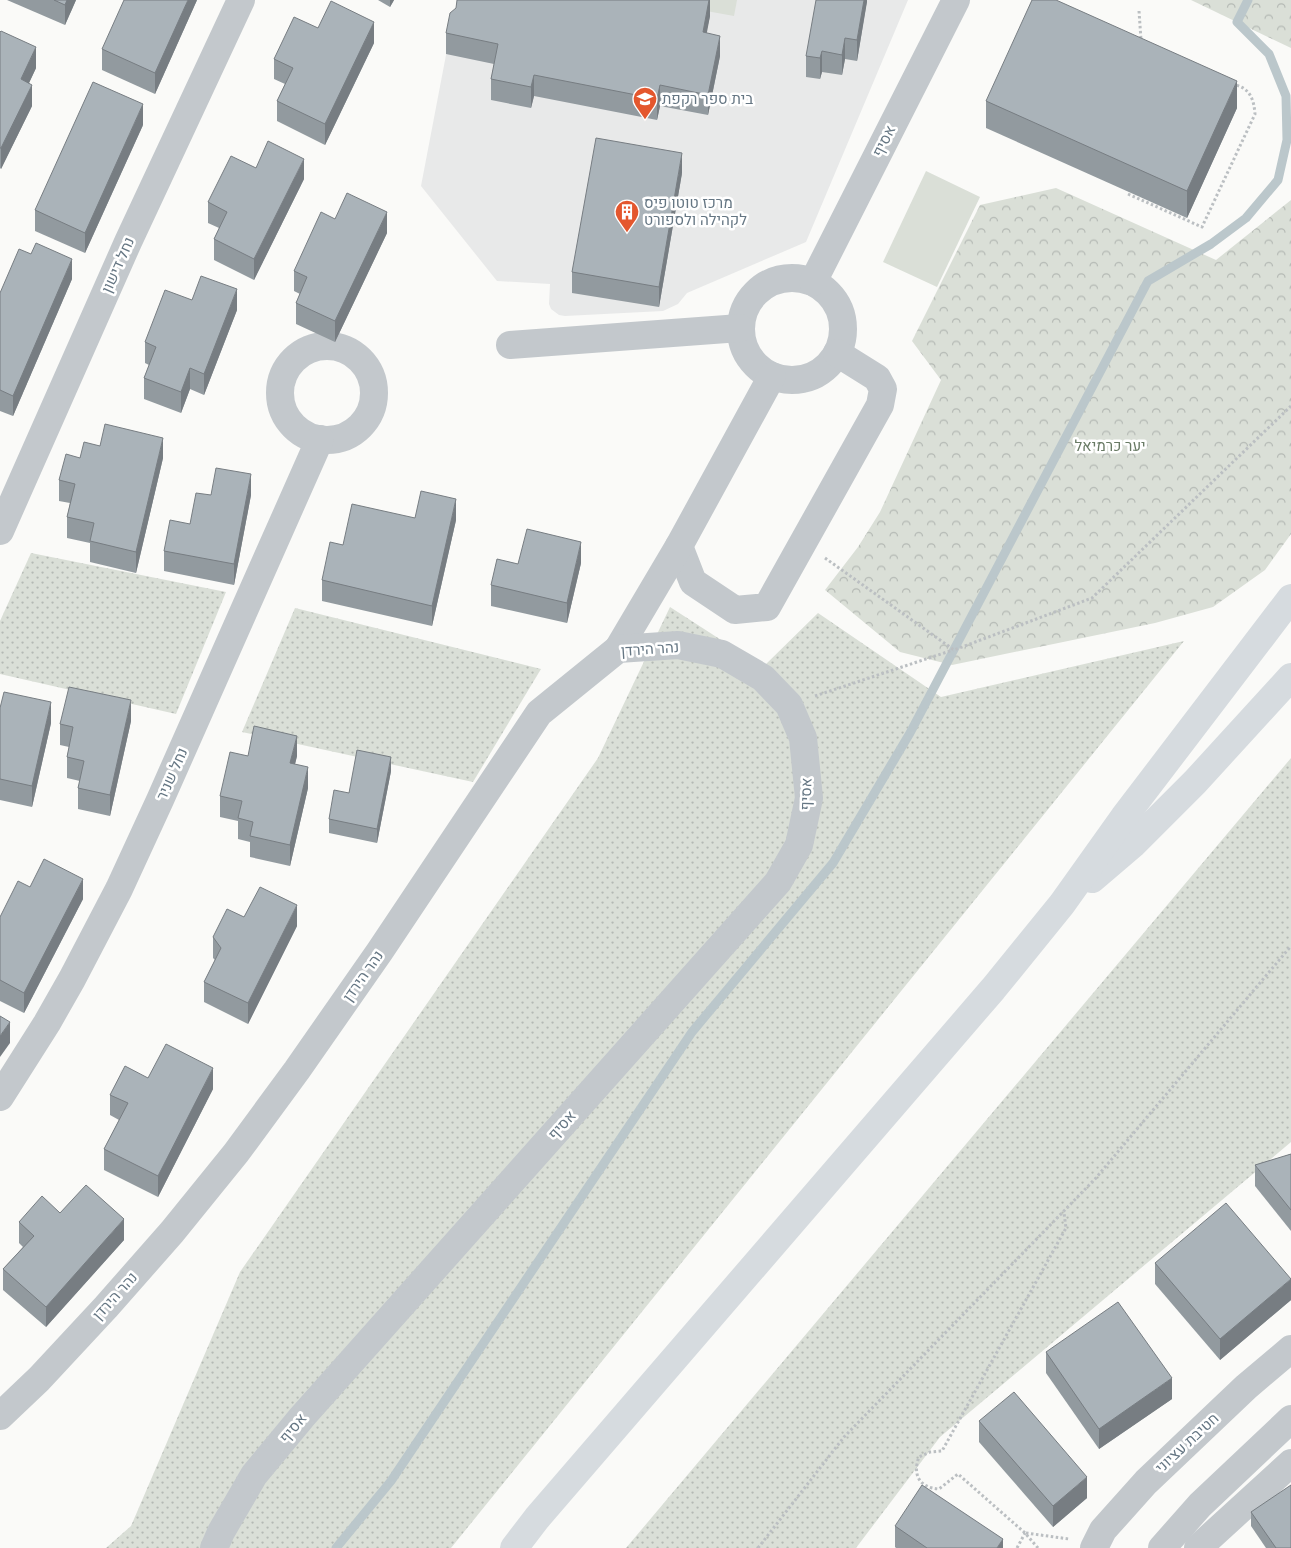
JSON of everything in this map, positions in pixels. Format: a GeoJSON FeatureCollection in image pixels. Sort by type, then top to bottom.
{"type":"FeatureCollection","features":[{"type":"Feature","properties":{"kind":"main road"},"geometry":{"type":"LineString","coordinates":[[514,1548],[544,1510],[992,989],[1062,904],[1130,809],[1291,598]]}},
{"type":"Feature","properties":{"kind":"main road"},"geometry":{"type":"LineString","coordinates":[[1062,904],[1133,844],[1195,782],[1291,677]]}},
{"type":"Feature","properties":{"kind":"street","name":"נחל דישון"},"geometry":{"type":"LineString","coordinates":[[0,531],[128,242],[241,0]]}},
{"type":"Feature","properties":{"kind":"street","name":"אסיף"},"geometry":{"type":"LineString","coordinates":[[813,282],[956,0]]}},
{"type":"Feature","properties":{"kind":"street"},"geometry":{"type":"LineString","coordinates":[[782,278],[798,278],[813,282],[827,292],[838,305],[843,321],[843,337],[837,353],[828,366],[814,376],[798,380],[782,380],[754,365],[745,352],[740,337],[740,321],[745,306],[754,293],[767,283],[782,278]]}},
{"type":"Feature","properties":{"kind":"street"},"geometry":{"type":"LineString","coordinates":[[510,345],[740,328]]}},
{"type":"Feature","properties":{"kind":"street"},"geometry":{"type":"LineString","coordinates":[[678,546],[693,582],[735,610],[767,607],[880,405],[883,389],[877,378],[837,353]]}},
{"type":"Feature","properties":{"kind":"street"},"geometry":{"type":"LineString","coordinates":[[618,648],[678,546],[772,376]]}},
{"type":"Feature","properties":{"kind":"street","name":"נחל שניר"},"geometry":{"type":"LineString","coordinates":[[0,1097],[51,1016],[119,889],[320,439]]}},
{"type":"Feature","properties":{"kind":"street","name":"נהר הירדן"},"geometry":{"type":"LineString","coordinates":[[0,1416],[106,1307],[172,1232],[236,1153],[375,959],[539,712],[618,648],[678,645],[722,654],[763,678]]}},
{"type":"Feature","properties":{"kind":"street","name":"אסיף"},"geometry":{"type":"LineString","coordinates":[[214,1548],[221,1532],[254,1475],[302,1417],[778,882],[800,845],[809,798],[803,738],[789,704],[763,678]]}},
{"type":"Feature","properties":{"kind":"street","name":"חטיבת עציוני"},"geometry":{"type":"LineString","coordinates":[[1094,1547],[1103,1530],[1146,1482],[1246,1387],[1291,1349]]}},
{"type":"Feature","properties":{"kind":"street"},"geometry":{"type":"LineString","coordinates":[[1162,1548],[1200,1506],[1291,1419]]}},
{"type":"Feature","properties":{"kind":"street"},"geometry":{"type":"LineString","coordinates":[[1198,1548],[1291,1463]]}},
{"type":"Feature","properties":{"kind":"path"},"geometry":{"type":"LineString","coordinates":[[1139,11],[1141,42]]}},
{"type":"Feature","properties":{"kind":"path"},"geometry":{"type":"LineString","coordinates":[[1128,194],[1202,227],[1255,114],[1251,96],[1246,90],[1240,86],[1230,85]]}},
{"type":"Feature","properties":{"kind":"path"},"geometry":{"type":"LineString","coordinates":[[789,704],[954,650],[1092,598],[1291,406]]}},
{"type":"Feature","properties":{"kind":"path"},"geometry":{"type":"LineString","coordinates":[[803,542],[954,650]]}},
{"type":"Feature","properties":{"kind":"path"},"geometry":{"type":"LineString","coordinates":[[758,1548],[844,1437],[1064,1212],[1291,946]]}},
{"type":"Feature","properties":{"kind":"path"},"geometry":{"type":"LineString","coordinates":[[1038,1548],[1025,1533],[958,1474],[939,1489],[930,1488],[923,1484],[916,1473],[916,1465],[919,1457],[930,1452],[942,1451],[1066,1228],[1064,1212]]}},
{"type":"Feature","properties":{"kind":"path"},"geometry":{"type":"LineString","coordinates":[[1025,1533],[1069,1539],[1094,1547]]}},
{"type":"Feature","properties":{"kind":"path"},"geometry":{"type":"LineString","coordinates":[[1017,1548],[1025,1533]]}},
{"type":"Feature","properties":{"kind":"shaded area","name":"בית ספר רקפת"},"geometry":{"type":"Polygon","coordinates":[[[462,0],[908,0],[806,242],[687,293],[678,304],[663,311],[565,316],[559,315],[551,309],[549,304],[550,284],[497,281],[421,186],[450,34],[462,0]]]}},
{"type":"Feature","properties":{"kind":"green space"},"geometry":{"type":"Polygon","coordinates":[[[668,0],[737,0],[734,16],[668,4],[668,0]]]}},
{"type":"Feature","properties":{"kind":"green space"},"geometry":{"type":"Polygon","coordinates":[[[1191,0],[1291,0],[1291,48],[1191,0]]]}},
{"type":"Feature","properties":{"kind":"green space"},"geometry":{"type":"Polygon","coordinates":[[[926,171],[980,197],[937,287],[883,262],[926,171]]]}},
{"type":"Feature","properties":{"kind":"green space","name":"יער כרמיאל"},"geometry":{"type":"Polygon","coordinates":[[[1056,188],[1216,260],[1291,200],[1291,534],[1265,570],[1213,607],[1155,623],[952,665],[900,652],[825,590],[858,547],[880,512],[941,380],[912,341],[980,205],[1056,188]]]}},
{"type":"Feature","properties":{"kind":"green space"},"geometry":{"type":"Polygon","coordinates":[[[31,553],[226,592],[176,714],[0,674],[0,621],[31,553]]]}},
{"type":"Feature","properties":{"kind":"green space"},"geometry":{"type":"Polygon","coordinates":[[[670,607],[763,667],[818,613],[941,697],[1184,641],[451,1548],[106,1548],[131,1526],[240,1272],[598,758],[670,607]]]}},
{"type":"Feature","properties":{"kind":"green space"},"geometry":{"type":"Polygon","coordinates":[[[295,608],[541,669],[473,782],[242,732],[295,608]]]}},
{"type":"Feature","properties":{"kind":"green space"},"geometry":{"type":"Polygon","coordinates":[[[1291,758],[1291,1142],[940,1437],[856,1548],[626,1548],[1291,758]]]}},
{"type":"Feature","properties":{"kind":"building"},"geometry":{"type":"Polygon","coordinates":[[[54,0],[67,0],[65,5],[54,0]]]}},
{"type":"Feature","properties":{"kind":"building"},"geometry":{"type":"Polygon","coordinates":[[[124,0],[188,0],[155,73],[102,49],[124,0]]]}},
{"type":"Feature","properties":{"kind":"building"},"geometry":{"type":"Polygon","coordinates":[[[457,0],[709,0],[703,32],[720,36],[708,95],[660,85],[657,99],[534,75],[531,87],[491,79],[498,44],[446,33],[450,13],[456,8],[457,0]]]}},
{"type":"Feature","properties":{"kind":"building"},"geometry":{"type":"Polygon","coordinates":[[[816,0],[864,0],[857,40],[845,38],[842,55],[822,51],[820,58],[806,56],[816,0]]]}},
{"type":"Feature","properties":{"kind":"building"},"geometry":{"type":"Polygon","coordinates":[[[1032,0],[1056,0],[1237,81],[1187,191],[986,101],[1032,0]]]}},
{"type":"Feature","properties":{"kind":"building"},"geometry":{"type":"Polygon","coordinates":[[[331,1],[374,22],[325,124],[277,101],[293,68],[274,59],[294,17],[318,28],[331,1]]]}},
{"type":"Feature","properties":{"kind":"building"},"geometry":{"type":"Polygon","coordinates":[[[0,32],[36,47],[21,79],[32,85],[0,148],[0,32]]]}},
{"type":"Feature","properties":{"kind":"building"},"geometry":{"type":"Polygon","coordinates":[[[93,82],[143,104],[85,233],[35,210],[93,82]]]}},
{"type":"Feature","properties":{"kind":"building","name":"מרכז טוטו פיס לקהילה ולספורט"},"geometry":{"type":"Polygon","coordinates":[[[596,138],[682,153],[659,287],[572,272],[596,138]]]}},
{"type":"Feature","properties":{"kind":"building"},"geometry":{"type":"Polygon","coordinates":[[[268,141],[304,159],[254,259],[214,239],[227,212],[208,202],[231,156],[256,168],[268,141]]]}},
{"type":"Feature","properties":{"kind":"building"},"geometry":{"type":"Polygon","coordinates":[[[347,193],[387,212],[335,321],[296,303],[307,277],[294,271],[321,212],[335,219],[347,193]]]}},
{"type":"Feature","properties":{"kind":"building"},"geometry":{"type":"Polygon","coordinates":[[[36,243],[72,259],[13,396],[0,390],[0,293],[19,249],[31,254],[36,243]]]}},
{"type":"Feature","properties":{"kind":"building"},"geometry":{"type":"Polygon","coordinates":[[[201,276],[237,289],[204,374],[190,368],[181,392],[144,378],[156,347],[145,342],[165,290],[192,300],[201,276]]]}},
{"type":"Feature","properties":{"kind":"building"},"geometry":{"type":"Polygon","coordinates":[[[105,424],[163,438],[136,552],[90,541],[94,523],[67,517],[75,484],[59,480],[66,454],[80,458],[84,442],[100,446],[105,424]]]}},
{"type":"Feature","properties":{"kind":"building"},"geometry":{"type":"Polygon","coordinates":[[[216,468],[251,474],[234,564],[164,551],[170,520],[190,524],[196,493],[211,495],[216,468]]]}},
{"type":"Feature","properties":{"kind":"building"},"geometry":{"type":"Polygon","coordinates":[[[421,491],[456,499],[432,606],[322,580],[330,542],[343,545],[352,504],[415,518],[421,491]]]}},
{"type":"Feature","properties":{"kind":"building"},"geometry":{"type":"Polygon","coordinates":[[[527,529],[581,542],[567,603],[491,585],[497,559],[518,564],[527,529]]]}},
{"type":"Feature","properties":{"kind":"building"},"geometry":{"type":"Polygon","coordinates":[[[69,687],[131,700],[110,795],[78,788],[84,761],[67,757],[73,727],[60,724],[69,687]]]}},
{"type":"Feature","properties":{"kind":"building"},"geometry":{"type":"Polygon","coordinates":[[[4,692],[51,702],[32,786],[0,779],[0,708],[4,692]]]}},
{"type":"Feature","properties":{"kind":"building"},"geometry":{"type":"Polygon","coordinates":[[[254,726],[297,736],[290,763],[308,767],[290,845],[250,836],[253,822],[238,818],[242,801],[220,796],[230,752],[248,756],[254,726]]]}},
{"type":"Feature","properties":{"kind":"building"},"geometry":{"type":"Polygon","coordinates":[[[357,750],[391,757],[377,829],[329,819],[334,790],[349,793],[357,750]]]}},
{"type":"Feature","properties":{"kind":"building"},"geometry":{"type":"Polygon","coordinates":[[[44,859],[83,879],[24,993],[0,980],[0,917],[18,881],[30,887],[44,859]]]}},
{"type":"Feature","properties":{"kind":"building"},"geometry":{"type":"Polygon","coordinates":[[[260,887],[297,905],[248,1003],[204,982],[221,948],[213,937],[227,909],[244,917],[260,887]]]}},
{"type":"Feature","properties":{"kind":"building"},"geometry":{"type":"Polygon","coordinates":[[[0,1016],[10,1022],[0,1036],[0,1016]]]}},
{"type":"Feature","properties":{"kind":"building"},"geometry":{"type":"Polygon","coordinates":[[[166,1044],[213,1068],[158,1176],[104,1149],[128,1103],[110,1095],[125,1066],[148,1078],[166,1044]]]}},
{"type":"Feature","properties":{"kind":"building"},"geometry":{"type":"Polygon","coordinates":[[[1291,1154],[1291,1210],[1255,1165],[1291,1154]]]}},
{"type":"Feature","properties":{"kind":"building"},"geometry":{"type":"Polygon","coordinates":[[[86,1185],[124,1219],[46,1307],[3,1269],[34,1236],[19,1222],[42,1196],[60,1213],[86,1185]]]}},
{"type":"Feature","properties":{"kind":"building"},"geometry":{"type":"Polygon","coordinates":[[[1226,1203],[1291,1279],[1220,1339],[1155,1263],[1226,1203]]]}},
{"type":"Feature","properties":{"kind":"building"},"geometry":{"type":"Polygon","coordinates":[[[1118,1302],[1172,1378],[1099,1429],[1046,1352],[1118,1302]]]}},
{"type":"Feature","properties":{"kind":"building"},"geometry":{"type":"Polygon","coordinates":[[[1014,1392],[1087,1477],[1053,1506],[979,1421],[1014,1392]]]}},
{"type":"Feature","properties":{"kind":"building"},"geometry":{"type":"Polygon","coordinates":[[[922,1485],[1003,1539],[997,1548],[927,1548],[895,1526],[922,1485]]]}},
{"type":"Feature","properties":{"kind":"building"},"geometry":{"type":"Polygon","coordinates":[[[1291,1485],[1291,1548],[1276,1548],[1251,1512],[1291,1485]]]}},
{"type":"Feature","properties":{"kind":"waterway"},"geometry":{"type":"LineString","coordinates":[[336,1548],[391,1481],[692,1032],[833,863],[910,733],[1148,281],[1211,244],[1246,218],[1278,180],[1287,140],[1286,96],[1269,54],[1237,22],[1248,0]]}},
{"type":"Feature","properties":{"kind":"place","name":"בית ספר רקפת"},"geometry":{"type":"Point","coordinates":[645,120]}},
{"type":"Feature","properties":{"kind":"place","name":"מרכז טוטו פיס לקהילה ולספורט"},"geometry":{"type":"Point","coordinates":[627,233]}}]}
